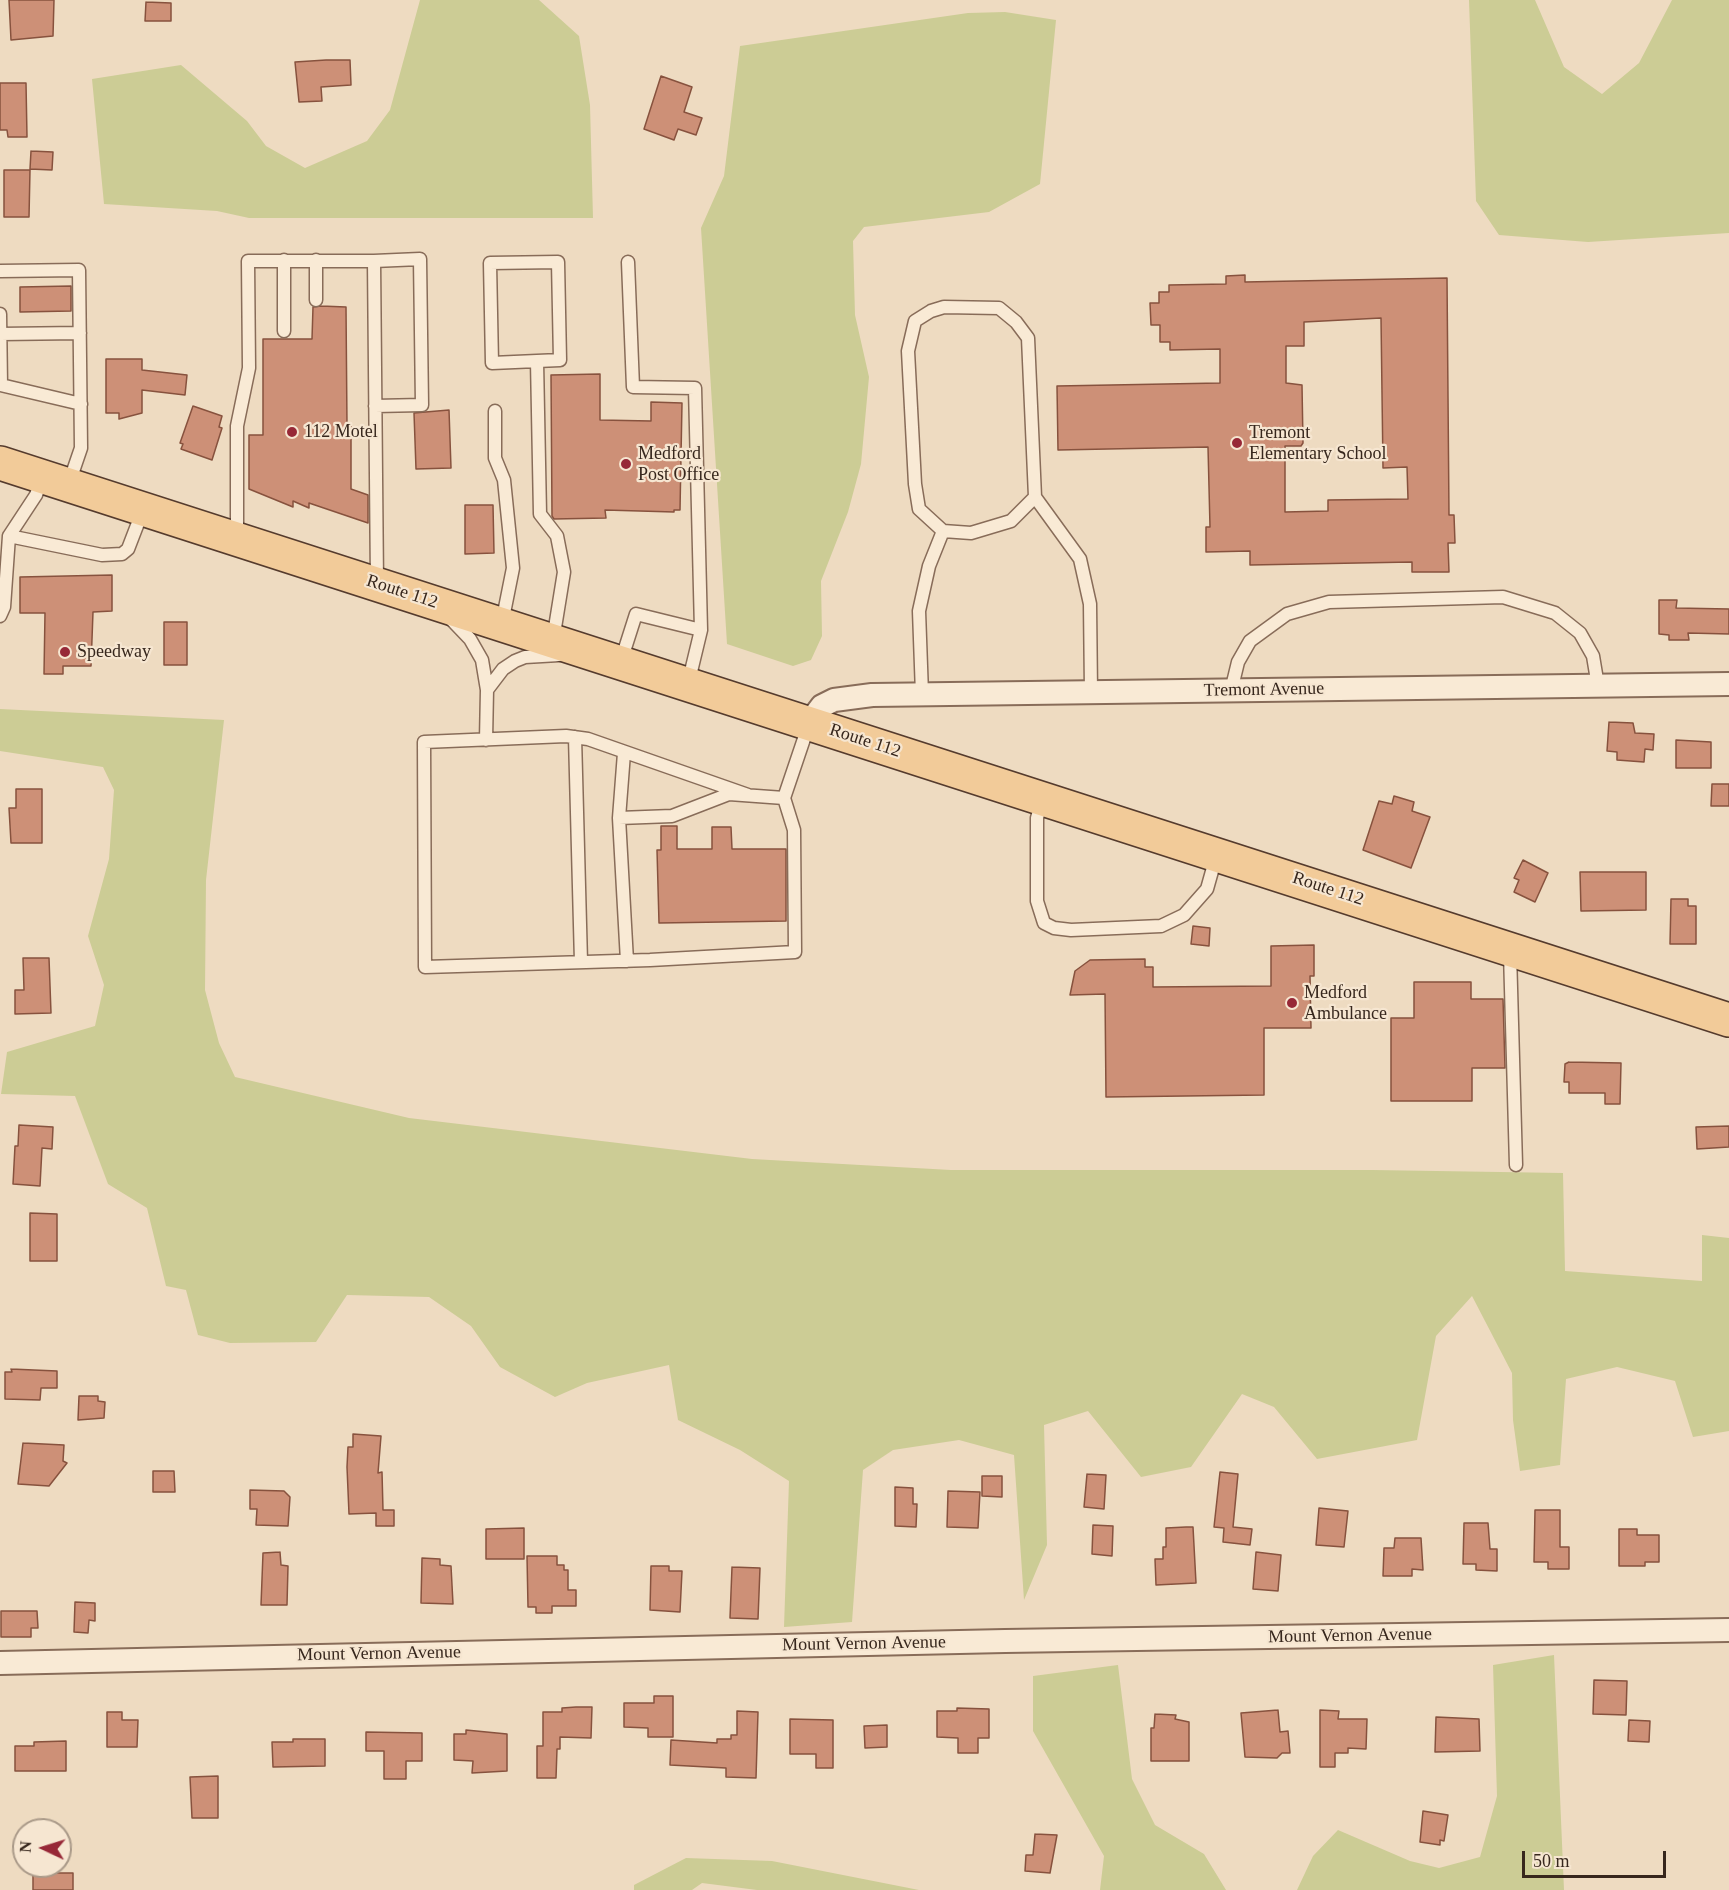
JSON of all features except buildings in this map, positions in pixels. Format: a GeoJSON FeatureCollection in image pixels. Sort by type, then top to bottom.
{"type":"FeatureCollection","features":[{"type":"Feature","properties":{"kind":"main road","name":"Route 112"},"geometry":{"type":"LineString","coordinates":[[0,463],[1217,853],[1729,1020]]}},
{"type":"Feature","properties":{"kind":"street","name":"Tremont Avenue"},"geometry":{"type":"LineString","coordinates":[[809,723],[822,706],[834,700],[872,695],[1729,684]]}},
{"type":"Feature","properties":{"kind":"street","name":"Mount Vernon Avenue"},"geometry":{"type":"LineString","coordinates":[[0,1663],[1005,1641],[1729,1630]]}},
{"type":"Feature","properties":{"kind":"lane"},"geometry":{"type":"LineString","coordinates":[[237,539],[237,426],[249,368],[248,261],[420,259],[422,405],[375,406]]}},
{"type":"Feature","properties":{"kind":"lane"},"geometry":{"type":"LineString","coordinates":[[284,260],[284,331]]}},
{"type":"Feature","properties":{"kind":"lane"},"geometry":{"type":"LineString","coordinates":[[316,260],[316,300]]}},
{"type":"Feature","properties":{"kind":"lane"},"geometry":{"type":"LineString","coordinates":[[374,261],[377,584]]}},
{"type":"Feature","properties":{"kind":"lane"},"geometry":{"type":"LineString","coordinates":[[628,261],[633,387],[695,388],[701,630],[688,685]]}},
{"type":"Feature","properties":{"kind":"lane"},"geometry":{"type":"LineString","coordinates":[[558,262],[560,360],[537,361],[492,363],[490,263],[558,262]]}},
{"type":"Feature","properties":{"kind":"lane"},"geometry":{"type":"LineString","coordinates":[[0,271],[79,270],[81,404],[81,448],[56,480],[36,495],[9,536],[4,607],[0,616]]}},
{"type":"Feature","properties":{"kind":"lane"},"geometry":{"type":"LineString","coordinates":[[1035,497],[1011,521],[971,533],[943,531],[920,509],[915,484],[908,351],[915,321],[931,311],[944,308],[999,308],[1016,322],[1028,338],[1035,497],[1080,559],[1090,604],[1090,692]]}},
{"type":"Feature","properties":{"kind":"lane"},"geometry":{"type":"LineString","coordinates":[[0,314],[0,385],[81,404]]}},
{"type":"Feature","properties":{"kind":"lane"},"geometry":{"type":"LineString","coordinates":[[0,334],[80,333]]}},
{"type":"Feature","properties":{"kind":"lane"},"geometry":{"type":"LineString","coordinates":[[537,361],[540,514],[557,536],[564,572],[552,641]]}},
{"type":"Feature","properties":{"kind":"lane"},"geometry":{"type":"LineString","coordinates":[[495,411],[495,458],[504,480],[513,568],[501,624]]}},
{"type":"Feature","properties":{"kind":"lane"},"geometry":{"type":"LineString","coordinates":[[9,536],[102,555],[122,554],[128,549],[144,509]]}},
{"type":"Feature","properties":{"kind":"lane"},"geometry":{"type":"LineString","coordinates":[[922,694],[919,611],[929,566],[943,531]]}},
{"type":"Feature","properties":{"kind":"lane"},"geometry":{"type":"LineString","coordinates":[[1231,691],[1238,662],[1250,641],[1287,614],[1329,602],[1503,597],[1555,613],[1580,633],[1593,656],[1598,686]]}},
{"type":"Feature","properties":{"kind":"lane"},"geometry":{"type":"LineString","coordinates":[[434,603],[477,648],[482,660],[487,690],[486,740]]}},
{"type":"Feature","properties":{"kind":"lane"},"geometry":{"type":"LineString","coordinates":[[487,690],[503,669],[525,657],[606,658],[636,614],[701,630]]}},
{"type":"Feature","properties":{"kind":"lane"},"geometry":{"type":"LineString","coordinates":[[748,795],[588,739],[574,737],[424,742],[425,966],[627,961],[795,952],[794,830],[784,798],[809,723]]}},
{"type":"Feature","properties":{"kind":"lane"},"geometry":{"type":"LineString","coordinates":[[574,737],[581,962]]}},
{"type":"Feature","properties":{"kind":"lane"},"geometry":{"type":"LineString","coordinates":[[624,753],[620,818],[627,961]]}},
{"type":"Feature","properties":{"kind":"lane"},"geometry":{"type":"LineString","coordinates":[[620,818],[672,816],[729,794],[784,798]]}},
{"type":"Feature","properties":{"kind":"lane"},"geometry":{"type":"LineString","coordinates":[[1042,798],[1036,818],[1037,902],[1044,923],[1054,928],[1071,930],[1161,926],[1184,915],[1207,889],[1217,853]]}},
{"type":"Feature","properties":{"kind":"lane"},"geometry":{"type":"LineString","coordinates":[[1510,948],[1516,1165]]}},
{"type":"Feature","properties":{"kind":"green space"},"geometry":{"type":"Polygon","coordinates":[[[420,0],[539,0],[579,36],[590,105],[593,218],[249,218],[217,211],[104,204],[92,79],[181,65],[247,121],[266,146],[305,168],[367,141],[390,110],[420,0]]]}},
{"type":"Feature","properties":{"kind":"green space"},"geometry":{"type":"Polygon","coordinates":[[[1469,0],[1535,0],[1564,67],[1602,94],[1639,63],[1672,0],[1729,0],[1729,233],[1588,242],[1499,235],[1476,201],[1469,0]]]}},
{"type":"Feature","properties":{"kind":"green space"},"geometry":{"type":"Polygon","coordinates":[[[1005,12],[1056,20],[1040,184],[989,212],[864,227],[853,241],[855,315],[869,377],[861,464],[848,512],[821,581],[822,636],[811,660],[793,666],[727,644],[701,228],[724,176],[740,46],[968,13],[1005,12]]]}},
{"type":"Feature","properties":{"kind":"green space"},"geometry":{"type":"Polygon","coordinates":[[[0,709],[224,720],[206,880],[205,990],[219,1043],[235,1077],[409,1118],[752,1159],[951,1170],[1373,1170],[1563,1173],[1565,1271],[1702,1281],[1702,1235],[1729,1238],[1729,1431],[1693,1437],[1675,1381],[1617,1367],[1566,1379],[1560,1465],[1520,1471],[1513,1420],[1512,1373],[1472,1296],[1436,1336],[1417,1440],[1317,1459],[1274,1407],[1242,1394],[1191,1467],[1141,1477],[1088,1411],[1044,1425],[1047,1545],[1024,1600],[1014,1455],[959,1440],[893,1450],[863,1470],[852,1622],[784,1627],[789,1481],[740,1450],[678,1420],[669,1365],[587,1383],[555,1397],[500,1367],[471,1326],[429,1297],[347,1295],[316,1342],[230,1343],[198,1335],[186,1290],[166,1286],[147,1208],[108,1184],[75,1096],[1,1094],[7,1052],[95,1026],[104,985],[88,936],[109,859],[114,790],[103,767],[0,751],[0,709]]]}},
{"type":"Feature","properties":{"kind":"green space"},"geometry":{"type":"Polygon","coordinates":[[[1554,1655],[1564,1890],[1297,1890],[1313,1856],[1338,1830],[1410,1861],[1439,1868],[1480,1857],[1497,1796],[1493,1665],[1554,1655]]]}},
{"type":"Feature","properties":{"kind":"green space"},"geometry":{"type":"Polygon","coordinates":[[[1118,1665],[1132,1779],[1155,1825],[1204,1854],[1226,1890],[1100,1890],[1104,1856],[1033,1731],[1033,1676],[1118,1665]]]}},
{"type":"Feature","properties":{"kind":"green space"},"geometry":{"type":"Polygon","coordinates":[[[686,1858],[772,1861],[919,1890],[757,1890],[702,1883],[692,1890],[634,1890],[634,1885],[686,1858]]]}},
{"type":"Feature","properties":{"kind":"place","name":"112 Motel"},"geometry":{"type":"Point","coordinates":[292,432]}},
{"type":"Feature","properties":{"kind":"place","name":"Tremont Elementary School"},"geometry":{"type":"Point","coordinates":[1237,443]}},
{"type":"Feature","properties":{"kind":"place","name":"Medford Post Office"},"geometry":{"type":"Point","coordinates":[626,464]}},
{"type":"Feature","properties":{"kind":"place","name":"Speedway"},"geometry":{"type":"Point","coordinates":[65,652]}},
{"type":"Feature","properties":{"kind":"place","name":"Medford Ambulance"},"geometry":{"type":"Point","coordinates":[1292,1003]}}]}
